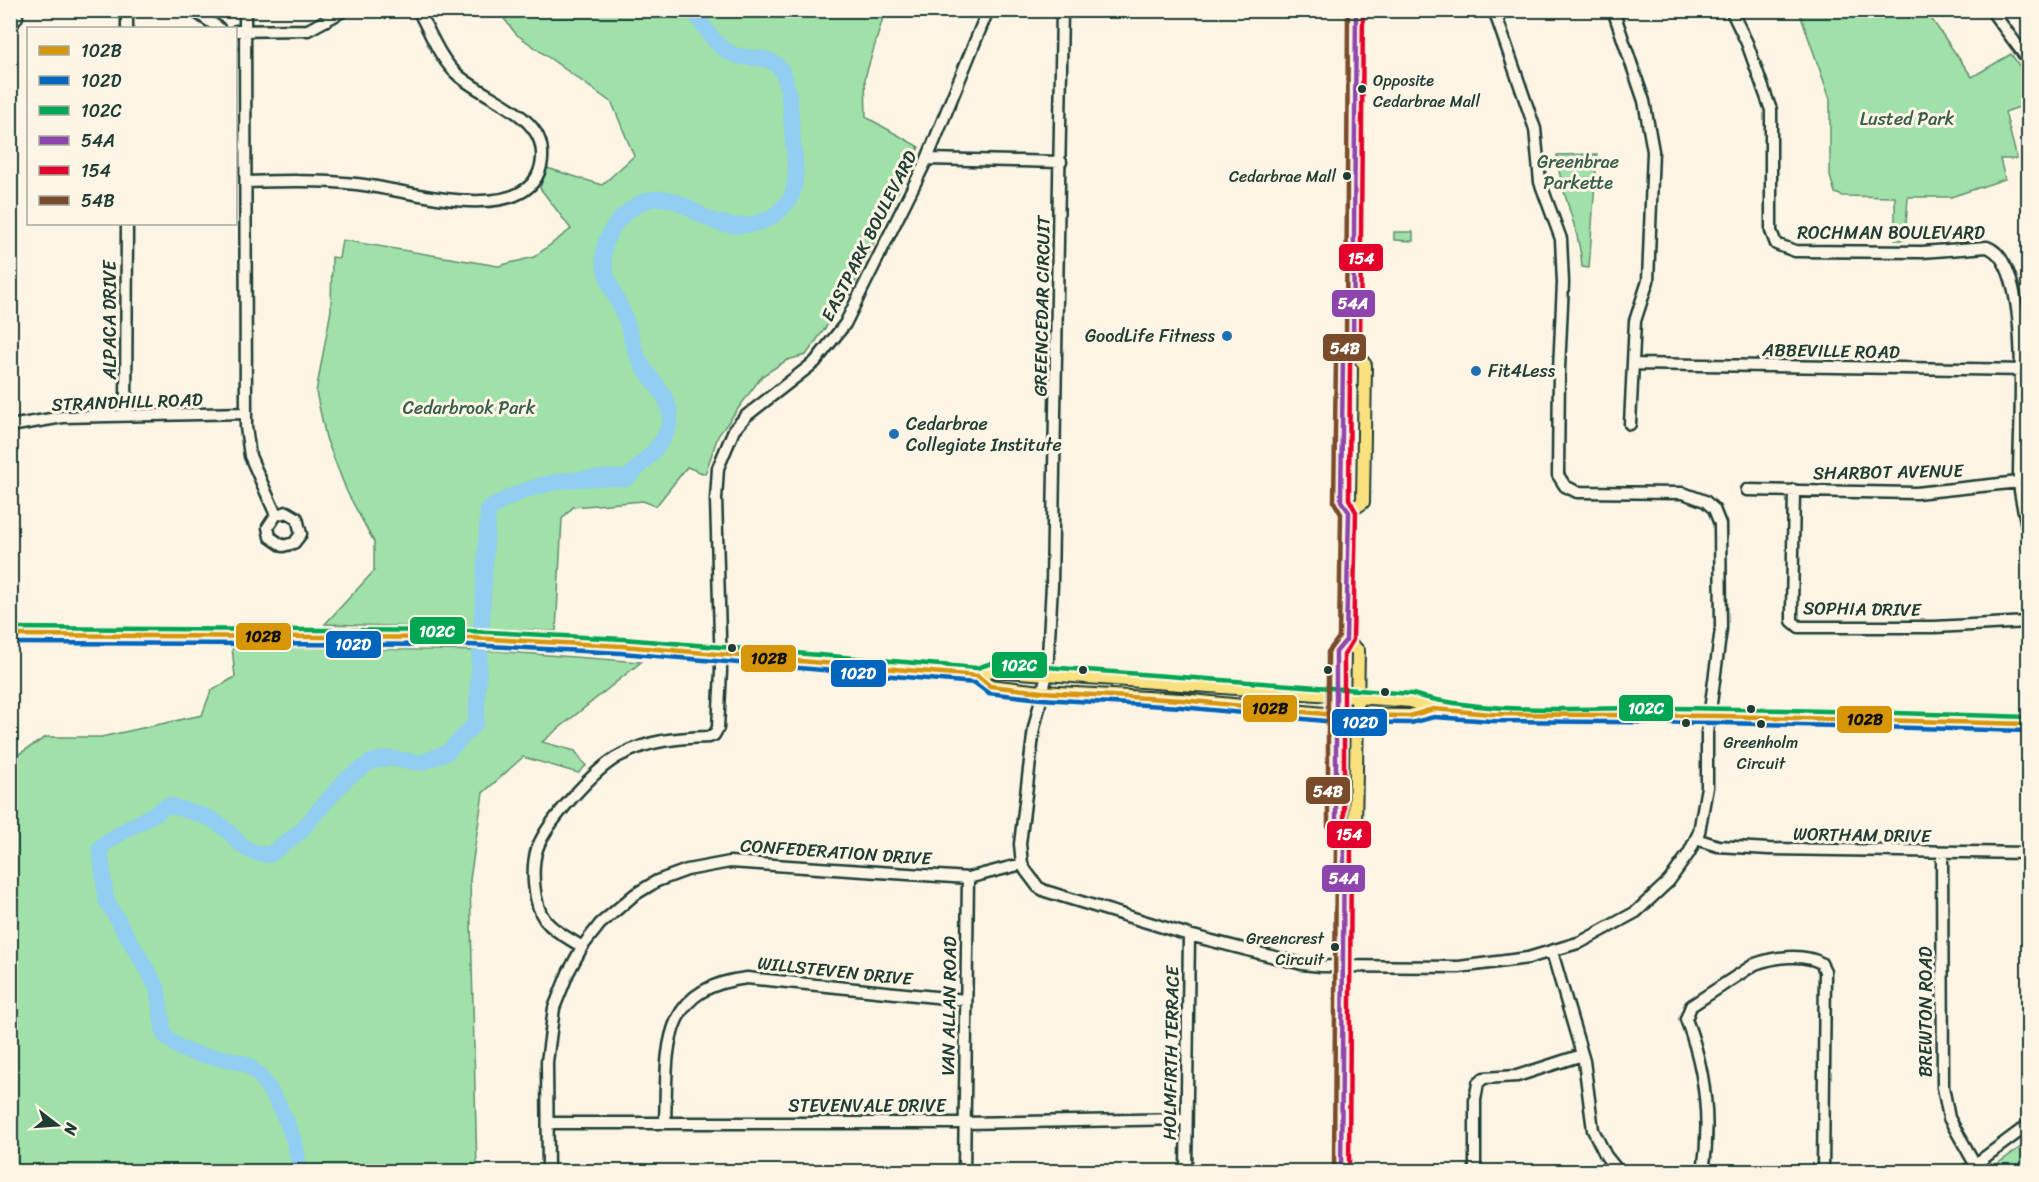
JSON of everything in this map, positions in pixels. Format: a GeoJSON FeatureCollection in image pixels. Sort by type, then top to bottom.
{"type":"FeatureCollection","features":[{"type":"Feature","properties":{"kind":"main road"},"geometry":{"type":"LineString","coordinates":[[1349,513],[1363,502],[1365,422],[1365,365],[1353,349],[1356,10]]}},
{"type":"Feature","properties":{"kind":"main road"},"geometry":{"type":"LineString","coordinates":[[1341,1172],[1344,839],[1336,826],[1335,715],[1336,652],[1346,640],[1349,513],[1341,501],[1343,359],[1353,349]]}},
{"type":"Feature","properties":{"kind":"main road"},"geometry":{"type":"LineString","coordinates":[[10,635],[469,638],[720,654],[978,676],[991,670],[1412,701],[1433,709],[1491,714],[1710,715],[2028,724]]}},
{"type":"Feature","properties":{"kind":"main road"},"geometry":{"type":"LineString","coordinates":[[1344,839],[1355,828],[1358,697],[1358,650],[1346,640]]}},
{"type":"Feature","properties":{"kind":"main road"},"geometry":{"type":"LineString","coordinates":[[978,676],[990,686],[1042,692],[1182,700],[1335,715],[1410,716],[1433,709]]}},
{"type":"Feature","properties":{"kind":"street"},"geometry":{"type":"LineString","coordinates":[[10,28],[17,17],[16,10]]}},
{"type":"Feature","properties":{"kind":"street"},"geometry":{"type":"LineString","coordinates":[[127,10],[127,27]]}},
{"type":"Feature","properties":{"kind":"street"},"geometry":{"type":"LineString","coordinates":[[193,10],[218,27]]}},
{"type":"Feature","properties":{"kind":"street"},"geometry":{"type":"LineString","coordinates":[[246,10],[240,31],[246,182],[245,413],[250,456],[276,515]]}},
{"type":"Feature","properties":{"kind":"street"},"geometry":{"type":"LineString","coordinates":[[240,31],[308,30],[345,10]]}},
{"type":"Feature","properties":{"kind":"street"},"geometry":{"type":"LineString","coordinates":[[246,182],[355,183],[470,201],[503,200],[521,194],[534,184],[543,156],[535,131],[525,120],[457,75],[446,61],[418,10]]}},
{"type":"Feature","properties":{"kind":"street","name":"EASTPARK BOULEVARD"},"geometry":{"type":"LineString","coordinates":[[582,947],[544,920],[536,900],[536,857],[541,841],[583,786],[620,755],[659,740],[714,735],[718,728],[720,654],[716,482],[718,468],[734,430],[746,416],[815,362],[845,324],[927,159],[988,10]]}},
{"type":"Feature","properties":{"kind":"street","name":"GREENCEDAR CIRCUIT"},"geometry":{"type":"LineString","coordinates":[[1047,674],[1054,514],[1062,10]]}},
{"type":"Feature","properties":{"kind":"street"},"geometry":{"type":"LineString","coordinates":[[1047,674],[1034,728],[1020,844],[1022,864],[1033,881],[1045,891],[1189,935],[1302,964],[1488,965],[1552,952],[1581,942],[1643,908],[1677,871],[1696,839],[1707,787],[1710,715],[1720,629],[1720,524],[1714,509],[1699,497],[1683,493],[1577,492],[1565,486],[1558,475],[1558,369],[1563,283],[1561,239],[1540,182],[1535,129],[1494,10]]}},
{"type":"Feature","properties":{"kind":"street"},"geometry":{"type":"LineString","coordinates":[[1613,10],[1644,101],[1653,151],[1648,280],[1635,321],[1630,424]]}},
{"type":"Feature","properties":{"kind":"street","name":"ROCHMAN BOULEVARD"},"geometry":{"type":"LineString","coordinates":[[1731,10],[1747,43],[1770,110],[1771,231],[1776,244],[1795,251],[1929,252],[1981,247],[1996,250],[2004,260],[2019,322],[2025,370],[2024,481],[2028,533]]}},
{"type":"Feature","properties":{"kind":"street"},"geometry":{"type":"LineString","coordinates":[[1991,10],[2028,60]]}},
{"type":"Feature","properties":{"kind":"street"},"geometry":{"type":"LineString","coordinates":[[927,159],[1060,162]]}},
{"type":"Feature","properties":{"kind":"street","name":"ALPACA DRIVE"},"geometry":{"type":"LineString","coordinates":[[126,416],[127,225]]}},
{"type":"Feature","properties":{"kind":"street","name":"ABBEVILLE ROAD"},"geometry":{"type":"LineString","coordinates":[[1633,364],[2025,370]]}},
{"type":"Feature","properties":{"kind":"street","name":"STRANDHILL ROAD"},"geometry":{"type":"LineString","coordinates":[[10,426],[63,417],[245,413]]}},
{"type":"Feature","properties":{"kind":"street","name":"SHARBOT AVENUE"},"geometry":{"type":"LineString","coordinates":[[1747,490],[1794,489],[1916,493],[2024,481]]}},
{"type":"Feature","properties":{"kind":"street","name":"SOPHIA DRIVE"},"geometry":{"type":"LineString","coordinates":[[1794,489],[1791,598],[1792,621],[1799,627],[1935,627],[2028,622]]}},
{"type":"Feature","properties":{"kind":"street","name":"WORTHAM DRIVE"},"geometry":{"type":"LineString","coordinates":[[1696,839],[1727,847],[2028,853]]}},
{"type":"Feature","properties":{"kind":"street","name":"BREWTON ROAD"},"geometry":{"type":"LineString","coordinates":[[1942,853],[1943,1087],[1949,1118],[1975,1164]]}},
{"type":"Feature","properties":{"kind":"street","name":"CONFEDERATION DRIVE"},"geometry":{"type":"LineString","coordinates":[[548,1172],[548,1044],[554,1008],[568,973],[582,947],[600,924],[634,895],[657,881],[706,865],[755,861],[968,878],[1022,864]]}},
{"type":"Feature","properties":{"kind":"street","name":"VAN ALLAN ROAD"},"geometry":{"type":"LineString","coordinates":[[964,1172],[968,878]]}},
{"type":"Feature","properties":{"kind":"street","name":"HOLMFIRTH TERRACE"},"geometry":{"type":"LineString","coordinates":[[1186,1172],[1189,935]]}},
{"type":"Feature","properties":{"kind":"street"},"geometry":{"type":"LineString","coordinates":[[1552,952],[1582,1055],[1593,1130],[1606,1156],[1619,1171]]}},
{"type":"Feature","properties":{"kind":"street"},"geometry":{"type":"LineString","coordinates":[[1703,1172],[1707,1107],[1700,1063],[1686,1019],[1688,1012],[1691,1006],[1755,964],[1765,960],[1802,957],[1821,963],[1825,971],[1824,1172]]}},
{"type":"Feature","properties":{"kind":"street","name":"WILLSTEVEN DRIVE"},"geometry":{"type":"LineString","coordinates":[[665,1122],[667,1043],[674,1024],[694,998],[722,983],[747,978],[965,1000]]}},
{"type":"Feature","properties":{"kind":"street"},"geometry":{"type":"LineString","coordinates":[[1475,1172],[1474,1100],[1478,1083],[1484,1078],[1510,1078],[1582,1055]]}},
{"type":"Feature","properties":{"kind":"street","name":"STEVENVALE DRIVE"},"geometry":{"type":"LineString","coordinates":[[548,1123],[964,1123],[1186,1119]]}},
{"type":"Feature","properties":{"kind":"street"},"geometry":{"type":"LineString","coordinates":[[1965,1172],[2028,1125]]}},
{"type":"Feature","properties":{"kind":"green space","name":"Cedarbrook Park"},"geometry":{"type":"Polygon","coordinates":[[[825,10],[829,14],[833,11],[885,11],[865,78],[866,117],[919,147],[850,293],[806,355],[787,360],[762,376],[718,436],[705,474],[687,467],[656,506],[643,501],[573,507],[562,519],[556,631],[325,624],[374,571],[374,542],[347,492],[326,438],[316,392],[331,310],[332,257],[339,258],[342,240],[498,266],[534,257],[571,229],[540,188],[547,168],[602,185],[634,156],[612,103],[516,34],[498,11],[825,10]]]}},
{"type":"Feature","properties":{"kind":"green space","name":"Lusted Park"},"geometry":{"type":"Polygon","coordinates":[[[1799,11],[1926,11],[1972,77],[2011,54],[2028,78],[2028,104],[2005,112],[2017,159],[2000,159],[2005,179],[1951,197],[1908,197],[1905,240],[1895,240],[1895,197],[1842,196],[1835,193],[1830,176],[1830,99],[1799,11]]]}},
{"type":"Feature","properties":{"kind":"green space","name":"Greenbrae Parkette"},"geometry":{"type":"Polygon","coordinates":[[[1597,154],[1589,268],[1582,267],[1578,239],[1562,183],[1557,155],[1597,154]]]}},
{"type":"Feature","properties":{"kind":"green space"},"geometry":{"type":"Polygon","coordinates":[[[1394,232],[1413,232],[1413,241],[1394,240],[1394,232]]]}},
{"type":"Feature","properties":{"kind":"green space"},"geometry":{"type":"Polygon","coordinates":[[[232,647],[496,651],[641,662],[542,742],[575,751],[586,766],[578,773],[523,757],[483,793],[470,880],[477,1171],[11,1171],[11,759],[46,737],[101,737],[202,715],[211,691],[235,677],[232,647]]]}},
{"type":"Feature","properties":{"kind":"green space"},"geometry":{"type":"Polygon","coordinates":[[[2028,1142],[2028,1171],[1987,1171],[2028,1142]]]}},
{"type":"Feature","properties":{"kind":"waterway"},"geometry":{"type":"LineString","coordinates":[[298,1172],[298,1160],[290,1129],[274,1096],[254,1071],[237,1061],[189,1052],[177,1046],[164,1034],[157,987],[106,900],[100,848],[168,805],[210,819],[222,826],[242,846],[253,852],[269,855],[299,833],[346,779],[371,762],[388,758],[421,763],[448,752],[476,723],[488,510],[521,492],[554,482],[590,478],[627,478],[653,452],[668,428],[670,412],[665,397],[639,360],[625,317],[607,276],[604,249],[612,229],[620,219],[639,204],[660,198],[677,202],[716,222],[746,225],[766,220],[774,215],[792,194],[795,164],[790,103],[783,73],[773,62],[728,52],[713,38],[692,10]]}},
{"type":"Feature","properties":{"kind":"transit line","name":"54B"},"geometry":{"type":"LineString","coordinates":[[1334,1172],[1336,841],[1328,826],[1328,652],[1339,637],[1341,514],[1334,502],[1336,359],[1346,346],[1348,10]]}},
{"type":"Feature","properties":{"kind":"transit line","name":"54A"},"geometry":{"type":"LineString","coordinates":[[1341,1172],[1344,839],[1336,826],[1336,652],[1346,640],[1349,512],[1341,501],[1343,359],[1353,349],[1356,10]]}},
{"type":"Feature","properties":{"kind":"transit line","name":"154"},"geometry":{"type":"LineString","coordinates":[[1349,1172],[1351,839],[1344,824],[1344,655],[1353,640],[1356,512],[1349,499],[1350,362],[1360,349],[1363,10]]}},
{"type":"Feature","properties":{"kind":"transit line","name":"102C"},"geometry":{"type":"LineString","coordinates":[[10,628],[469,631],[623,639],[977,668],[992,663],[1412,694],[1441,701],[1504,708],[1756,709],[2028,717]]}},
{"type":"Feature","properties":{"kind":"transit line","name":"102B"},"geometry":{"type":"LineString","coordinates":[[10,635],[469,638],[622,646],[978,676],[990,686],[1042,692],[1182,700],[1335,715],[1410,716],[1433,709],[1491,714],[1724,716],[2028,724]]}},
{"type":"Feature","properties":{"kind":"transit line","name":"102D"},"geometry":{"type":"LineString","coordinates":[[10,643],[469,645],[621,653],[975,683],[988,693],[1041,699],[1181,707],[1335,722],[1411,723],[1434,717],[1491,721],[1724,723],[2028,731]]}},
{"type":"Feature","properties":{"kind":"place","name":"Opposite Cedarbrae Mall"},"geometry":{"type":"Point","coordinates":[1362,89]}},
{"type":"Feature","properties":{"kind":"place","name":"Cedarbrae Mall"},"geometry":{"type":"Point","coordinates":[1347,176]}},
{"type":"Feature","properties":{"kind":"place","name":"GoodLife Fitness"},"geometry":{"type":"Point","coordinates":[1227,336]}},
{"type":"Feature","properties":{"kind":"place","name":"Fit4Less"},"geometry":{"type":"Point","coordinates":[1476,371]}},
{"type":"Feature","properties":{"kind":"place","name":"Cedarbrae Collegiate Institute"},"geometry":{"type":"Point","coordinates":[894,434]}},
{"type":"Feature","properties":{"kind":"place","name":"Greenholm Circuit"},"geometry":{"type":"Point","coordinates":[1761,724]}},
{"type":"Feature","properties":{"kind":"place","name":"Greencrest Circuit"},"geometry":{"type":"Point","coordinates":[1335,947]}}]}
